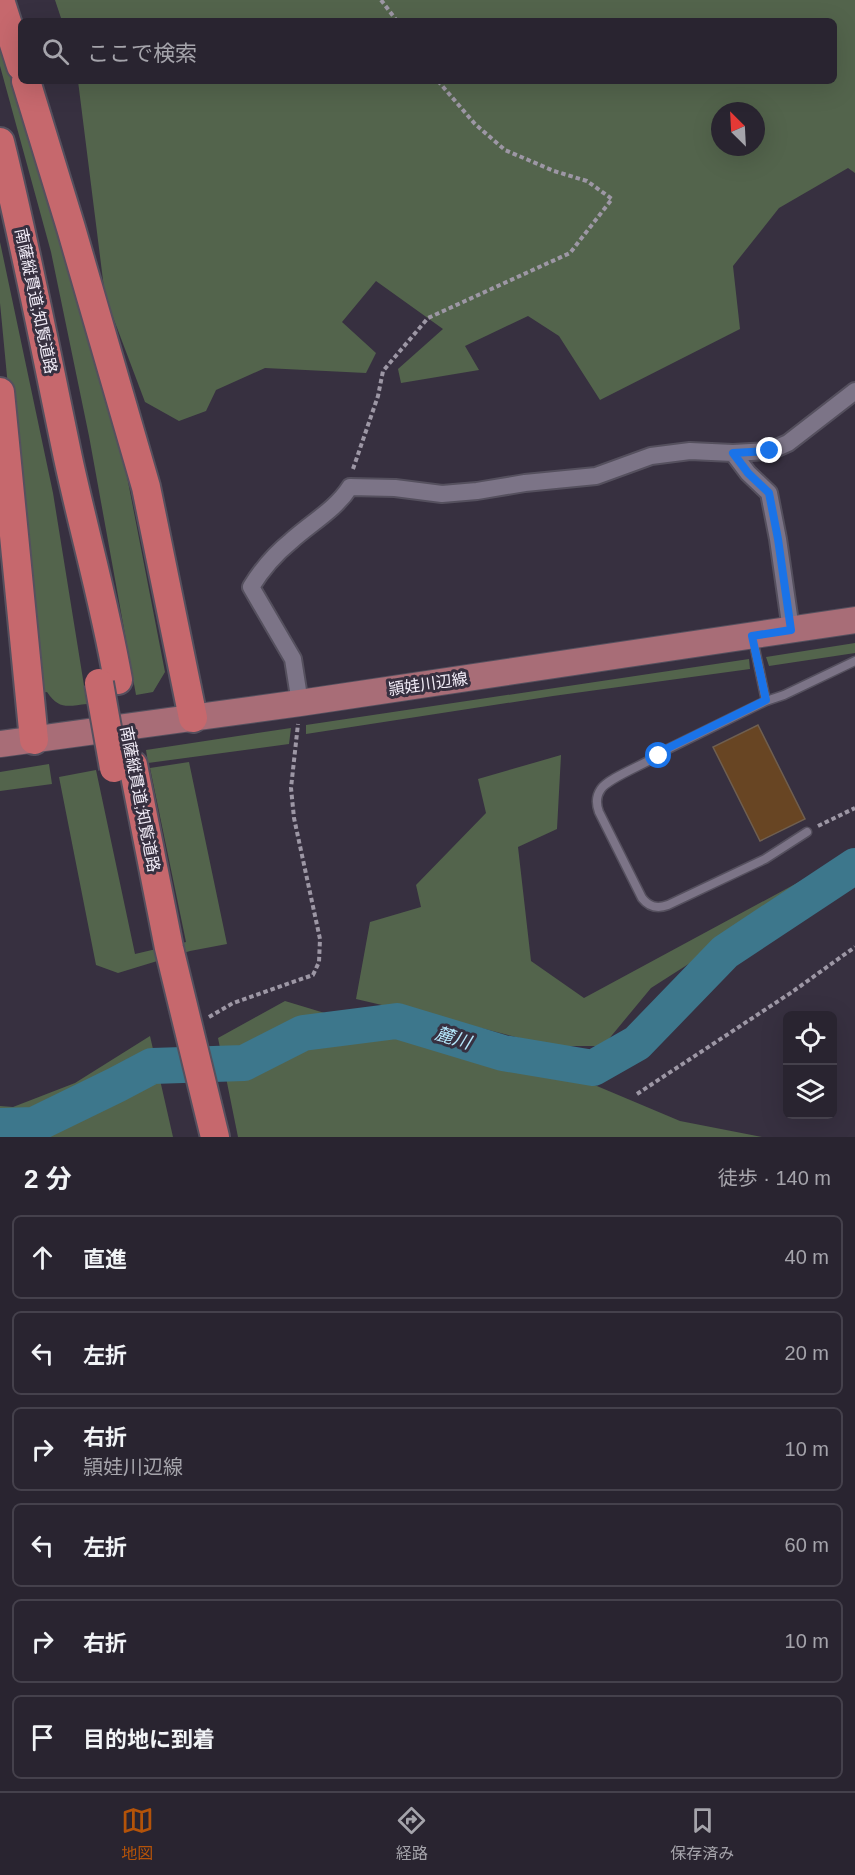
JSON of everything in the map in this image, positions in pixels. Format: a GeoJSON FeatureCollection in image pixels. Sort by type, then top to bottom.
{"type":"FeatureCollection","features":[{"type":"Feature","properties":{"kind":"highway"},"geometry":{"type":"LineString","coordinates":[[0,0],[18,57]]}},
{"type":"Feature","properties":{"kind":"highway"},"geometry":{"type":"LineString","coordinates":[[27,84],[146,487],[193,718]]}},
{"type":"Feature","properties":{"kind":"highway","name":"南薩縦貫道;知覧道路"},"geometry":{"type":"LineString","coordinates":[[0,142],[69,460],[123,766],[161,950],[195,1137]]}},
{"type":"Feature","properties":{"kind":"highway"},"geometry":{"type":"LineString","coordinates":[[0,392],[34,740]]}},
{"type":"Feature","properties":{"kind":"highway","name":"南薩縦貫道;知覧道路"},"geometry":{"type":"LineString","coordinates":[[161,950],[215,1137]]}},
{"type":"Feature","properties":{"kind":"main road","name":"頴娃川辺線"},"geometry":{"type":"LineString","coordinates":[[0,744],[300,703],[855,620]]}},
{"type":"Feature","properties":{"kind":"street"},"geometry":{"type":"LineString","coordinates":[[300,703],[293,659],[251,587],[262,568],[329,510],[350,486],[395,488],[442,494],[596,476],[651,456],[690,451],[733,453],[770,451],[788,443],[855,391]]}},
{"type":"Feature","properties":{"kind":"street"},"geometry":{"type":"LineString","coordinates":[[733,453],[748,473],[769,493],[791,630]]}},
{"type":"Feature","properties":{"kind":"lane"},"geometry":{"type":"LineString","coordinates":[[752,636],[766,700]]}},
{"type":"Feature","properties":{"kind":"lane"},"geometry":{"type":"LineString","coordinates":[[807,832],[765,859],[668,905],[655,907],[642,898],[598,807],[597,797],[604,785],[659,756],[668,748],[766,700],[784,695],[855,661]]}},
{"type":"Feature","properties":{"kind":"path"},"geometry":{"type":"LineString","coordinates":[[381,0],[395,18]]}},
{"type":"Feature","properties":{"kind":"path"},"geometry":{"type":"LineString","coordinates":[[350,486],[351,476],[378,396],[383,371],[428,318],[570,253],[612,199],[587,181],[554,171],[505,150],[475,124],[441,84]]}},
{"type":"Feature","properties":{"kind":"path"},"geometry":{"type":"LineString","coordinates":[[208,1017],[233,1003],[313,975],[319,962],[320,939],[294,818],[291,788],[300,703]]}},
{"type":"Feature","properties":{"kind":"path"},"geometry":{"type":"LineString","coordinates":[[807,832],[855,808]]}},
{"type":"Feature","properties":{"kind":"path"},"geometry":{"type":"LineString","coordinates":[[638,1094],[792,992],[855,947]]}},
{"type":"Feature","properties":{"kind":"green space"},"geometry":{"type":"Polygon","coordinates":[[[55,0],[855,0],[855,173],[848,168],[779,208],[733,266],[740,329],[600,400],[559,336],[528,316],[465,346],[479,370],[401,383],[398,369],[443,329],[376,281],[342,322],[376,353],[366,373],[265,368],[216,390],[206,411],[179,421],[145,402],[105,296],[78,84],[837,84],[837,18],[61,18],[55,0]]]}},
{"type":"Feature","properties":{"kind":"green space"},"geometry":{"type":"Polygon","coordinates":[[[0,22],[118,430],[165,672],[153,692],[136,695],[89,436],[51,252],[0,66],[0,22]]]}},
{"type":"Feature","properties":{"kind":"green space"},"geometry":{"type":"Polygon","coordinates":[[[0,242],[53,493],[87,704],[64,706],[51,698],[47,692],[39,693],[0,303],[0,242]]]}},
{"type":"Feature","properties":{"kind":"green space"},"geometry":{"type":"Polygon","coordinates":[[[855,643],[855,653],[769,666],[766,657],[855,643]]]}},
{"type":"Feature","properties":{"kind":"green space"},"geometry":{"type":"Polygon","coordinates":[[[749,659],[750,669],[553,696],[306,734],[306,725],[749,659]]]}},
{"type":"Feature","properties":{"kind":"green space"},"geometry":{"type":"Polygon","coordinates":[[[291,728],[289,744],[148,763],[146,750],[291,728]]]}},
{"type":"Feature","properties":{"kind":"green space"},"geometry":{"type":"Polygon","coordinates":[[[561,755],[557,829],[518,847],[531,961],[584,998],[810,876],[812,885],[651,988],[603,1046],[550,1046],[356,999],[370,922],[421,907],[416,885],[486,813],[478,779],[561,755]]]}},
{"type":"Feature","properties":{"kind":"green space"},"geometry":{"type":"Polygon","coordinates":[[[189,762],[227,944],[190,951],[118,973],[96,965],[59,777],[96,770],[135,954],[186,942],[150,768],[189,762]]]}},
{"type":"Feature","properties":{"kind":"green space"},"geometry":{"type":"Polygon","coordinates":[[[49,764],[52,784],[0,791],[0,772],[49,764]]]}},
{"type":"Feature","properties":{"kind":"green space"},"geometry":{"type":"Polygon","coordinates":[[[285,1001],[394,1034],[585,1081],[680,1121],[762,1137],[238,1137],[218,1038],[285,1001]]]}},
{"type":"Feature","properties":{"kind":"green space"},"geometry":{"type":"Polygon","coordinates":[[[150,1036],[173,1137],[0,1137],[0,1106],[13,1107],[75,1083],[150,1036]]]}},
{"type":"Feature","properties":{"kind":"building"},"geometry":{"type":"Polygon","coordinates":[[[758,725],[805,819],[760,841],[713,747],[758,725]]]}},
{"type":"Feature","properties":{"kind":"waterway","name":"麓川"},"geometry":{"type":"LineString","coordinates":[[0,1126],[34,1125],[152,1066],[244,1063],[303,1033],[397,1021],[503,1053],[593,1068],[637,1043],[725,952],[855,866]]}},
{"type":"Feature","properties":{"kind":"route"},"geometry":{"type":"LineString","coordinates":[[659,756],[668,748],[766,700],[752,636],[791,630],[769,493],[748,473],[733,453],[770,451]]}}]}
